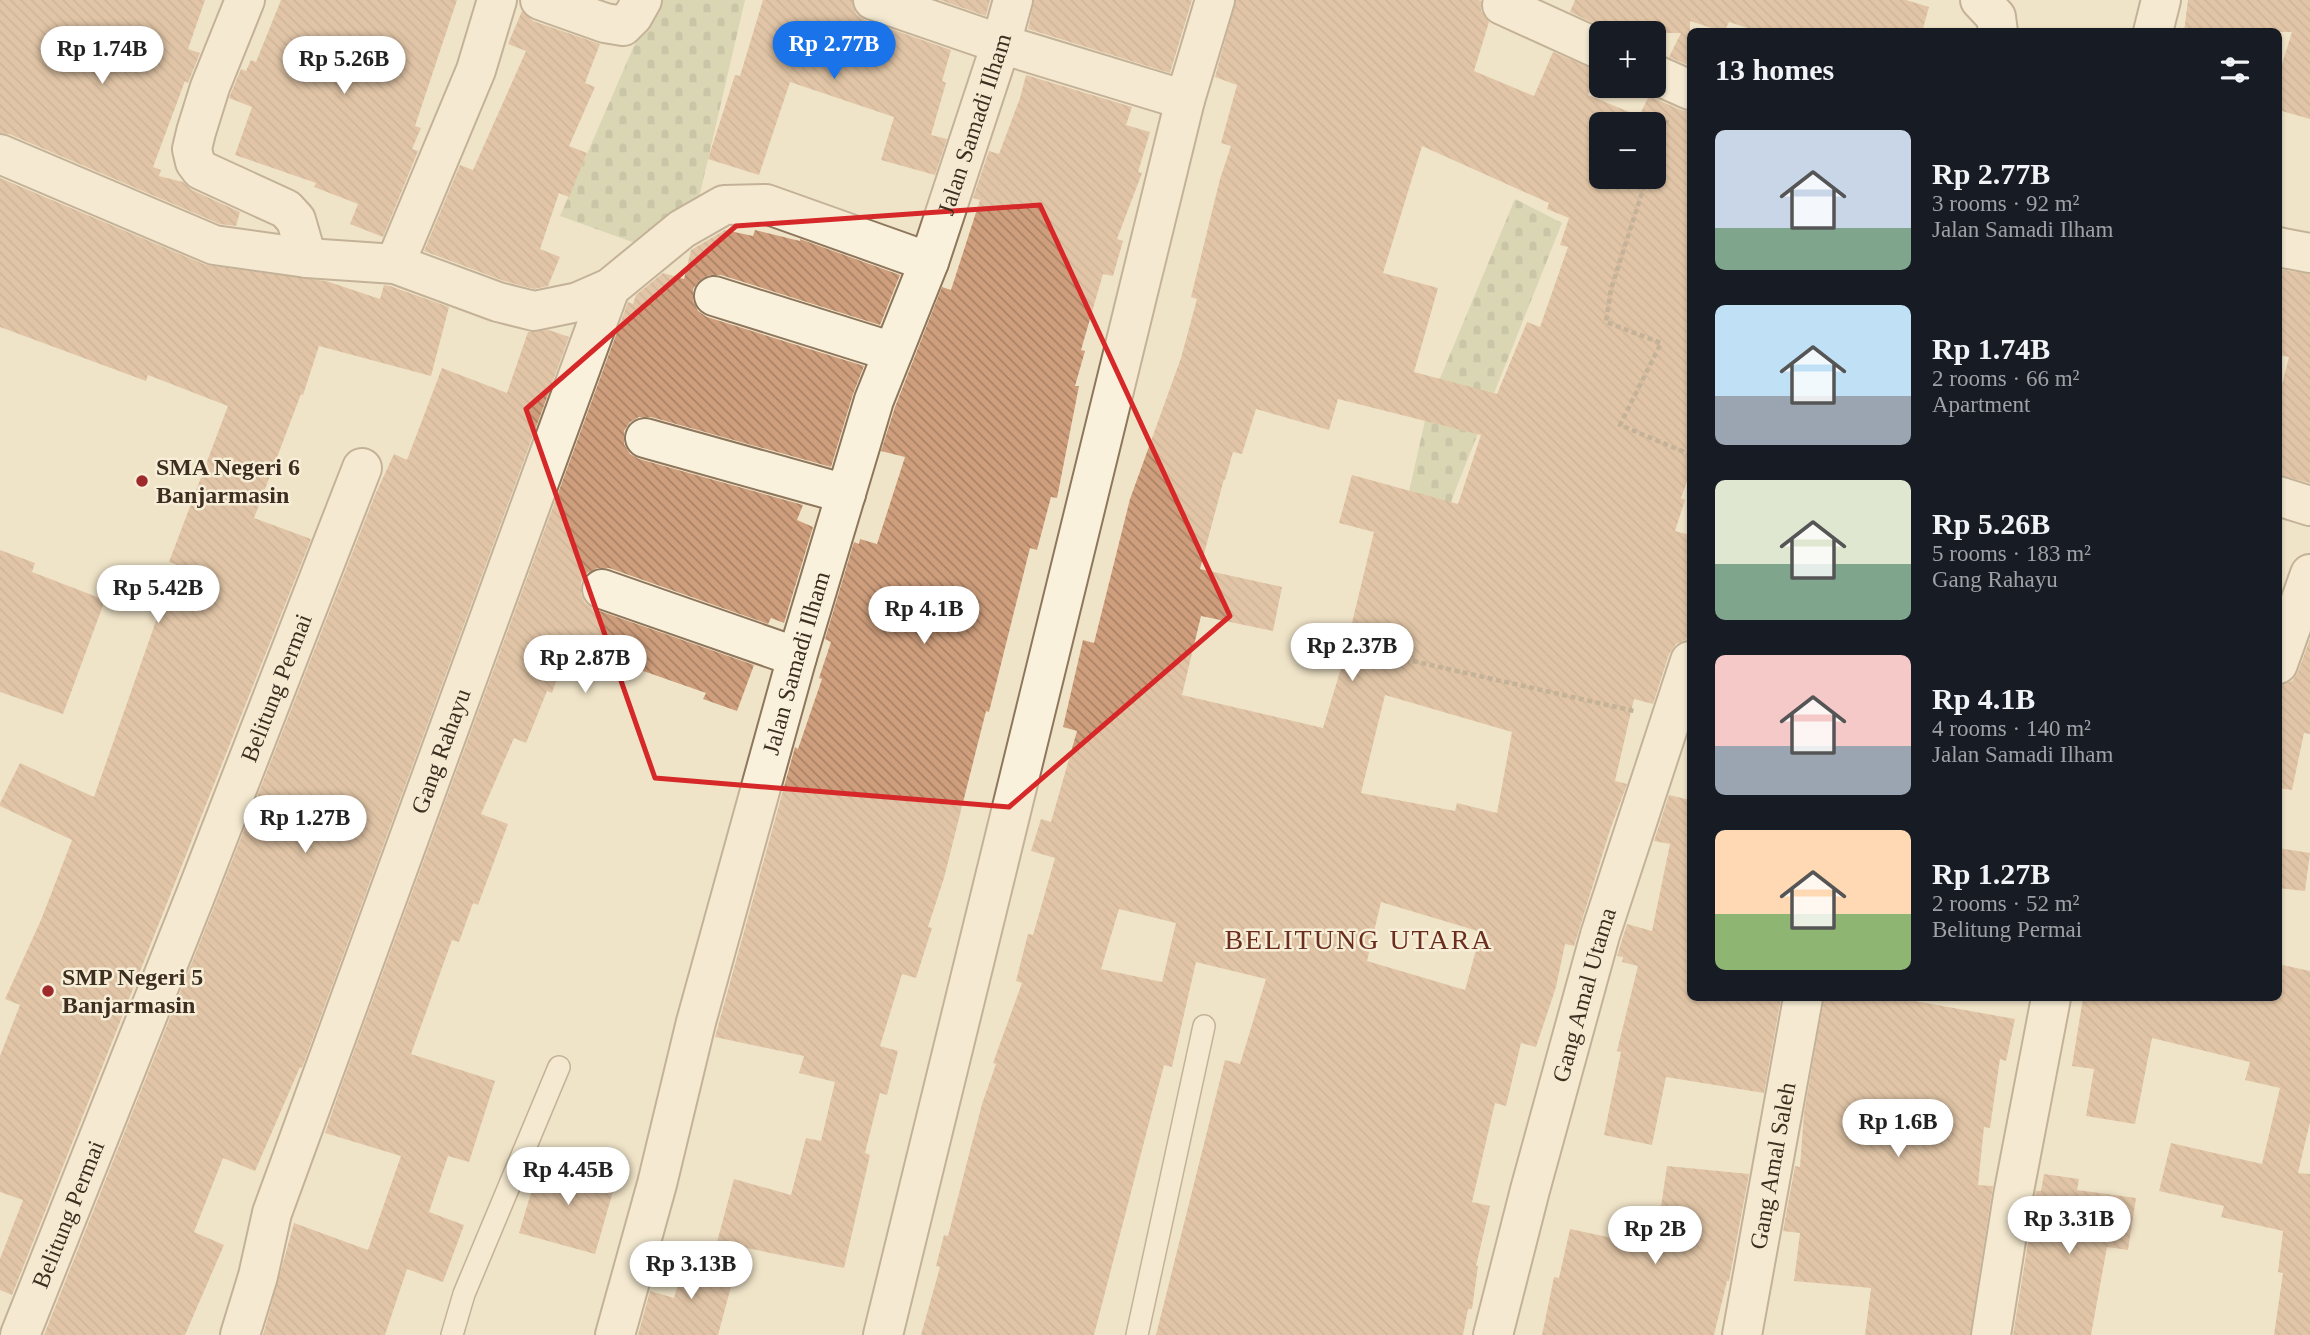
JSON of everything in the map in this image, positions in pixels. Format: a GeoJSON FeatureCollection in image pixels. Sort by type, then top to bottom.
{"type":"FeatureCollection","features":[{"type":"Feature","properties":{"kind":"street"},"geometry":{"type":"LineString","coordinates":[[245,0],[195,132],[192,149],[195,162],[201,170],[286,209],[296,220],[307,258]]}},
{"type":"Feature","properties":{"kind":"street"},"geometry":{"type":"LineString","coordinates":[[395,264],[476,70],[497,0]]}},
{"type":"Feature","properties":{"kind":"street"},"geometry":{"type":"LineString","coordinates":[[540,0],[605,23],[623,26],[633,16],[642,0]]}},
{"type":"Feature","properties":{"kind":"street"},"geometry":{"type":"LineString","coordinates":[[873,0],[1001,44],[1185,100]]}},
{"type":"Feature","properties":{"kind":"street","name":"Jalan Samadi Ilham"},"geometry":{"type":"LineString","coordinates":[[615,1335],[657,1184],[696,1022],[797,657],[874,400],[929,262],[1013,0]]}},
{"type":"Feature","properties":{"kind":"street"},"geometry":{"type":"LineString","coordinates":[[883,1335],[1185,100],[1215,0]]}},
{"type":"Feature","properties":{"kind":"street"},"geometry":{"type":"LineString","coordinates":[[1980,0],[1996,17],[1997,28]]}},
{"type":"Feature","properties":{"kind":"street"},"geometry":{"type":"LineString","coordinates":[[2154,28],[2161,0]]}},
{"type":"Feature","properties":{"kind":"street"},"geometry":{"type":"LineString","coordinates":[[1502,2],[1589,44]]}},
{"type":"Feature","properties":{"kind":"street"},"geometry":{"type":"LineString","coordinates":[[1666,79],[1687,89]]}},
{"type":"Feature","properties":{"kind":"street"},"geometry":{"type":"LineString","coordinates":[[0,154],[214,245],[307,258],[395,264],[498,302],[534,311],[578,302],[610,288],[682,229],[724,205],[765,204],[929,262]]}},
{"type":"Feature","properties":{"kind":"street"},"geometry":{"type":"LineString","coordinates":[[2282,248],[2310,253]]}},
{"type":"Feature","properties":{"kind":"street","name":"Gang Rahayu"},"geometry":{"type":"LineString","coordinates":[[240,1335],[258,1276],[272,1213],[610,288]]}},
{"type":"Feature","properties":{"kind":"street"},"geometry":{"type":"LineString","coordinates":[[714,296],[893,352]]}},
{"type":"Feature","properties":{"kind":"street"},"geometry":{"type":"LineString","coordinates":[[645,438],[846,494]]}},
{"type":"Feature","properties":{"kind":"street","name":"Belitung Permai"},"geometry":{"type":"LineString","coordinates":[[20,1335],[362,468]]}},
{"type":"Feature","properties":{"kind":"street"},"geometry":{"type":"LineString","coordinates":[[2282,497],[2310,506]]}},
{"type":"Feature","properties":{"kind":"street"},"geometry":{"type":"LineString","coordinates":[[2282,653],[2310,574]]}},
{"type":"Feature","properties":{"kind":"street"},"geometry":{"type":"LineString","coordinates":[[602,589],[797,657]]}},
{"type":"Feature","properties":{"kind":"street","name":"Gang Amal Utama"},"geometry":{"type":"LineString","coordinates":[[1493,1335],[1600,935],[1687,670]]}},
{"type":"Feature","properties":{"kind":"street","name":"Gang Amal Saleh"},"geometry":{"type":"LineString","coordinates":[[1742,1335],[1802,1001]]}},
{"type":"Feature","properties":{"kind":"street"},"geometry":{"type":"LineString","coordinates":[[1991,1335],[2013,1196],[2050,1001]]}},
{"type":"Feature","properties":{"kind":"lane"},"geometry":{"type":"LineString","coordinates":[[1137,1335],[1204,1026]]}},
{"type":"Feature","properties":{"kind":"lane"},"geometry":{"type":"LineString","coordinates":[[452,1335],[464,1294],[559,1067]]}},
{"type":"Feature","properties":{"kind":"path"},"geometry":{"type":"LineString","coordinates":[[1643,189],[1611,289],[1606,322],[1661,343],[1620,425],[1687,451]]}},
{"type":"Feature","properties":{"kind":"path"},"geometry":{"type":"LineString","coordinates":[[1413,661],[1671,719]]}},
{"type":"Feature","properties":{"kind":"highlighted area"},"geometry":{"type":"Polygon","coordinates":[[[1040,205],[1230,616],[1009,807],[655,778],[526,409],[736,226],[1040,205]]]}},
{"type":"Feature","properties":{"kind":"green space"},"geometry":{"type":"Polygon","coordinates":[[[657,0],[745,0],[699,198],[635,243],[560,216],[633,48],[657,0]]]}},
{"type":"Feature","properties":{"kind":"green space"},"geometry":{"type":"Polygon","coordinates":[[[1515,199],[1562,223],[1457,486],[1402,636],[1379,626],[1428,407],[1515,199]]]}},
{"type":"Feature","properties":{"kind":"building"},"geometry":{"type":"Polygon","coordinates":[[[0,0],[205,0],[188,49],[200,53],[188,83],[185,81],[153,167],[161,170],[159,176],[183,182],[192,190],[240,212],[236,226],[220,224],[9,134],[0,133],[0,0]]]}},
{"type":"Feature","properties":{"kind":"building"},"geometry":{"type":"Polygon","coordinates":[[[281,0],[457,0],[415,126],[421,128],[412,149],[418,151],[383,237],[350,224],[358,204],[314,187],[316,183],[235,155],[252,107],[229,98],[241,69],[246,71],[251,60],[256,62],[281,0]]]}},
{"type":"Feature","properties":{"kind":"building"},"geometry":{"type":"Polygon","coordinates":[[[763,0],[852,0],[856,14],[865,20],[951,50],[942,81],[946,83],[931,135],[947,139],[935,175],[881,160],[894,117],[790,82],[759,175],[708,159],[735,75],[740,76],[763,0]]]}},
{"type":"Feature","properties":{"kind":"building"},"geometry":{"type":"Polygon","coordinates":[[[940,0],[990,0],[986,16],[940,0]]]}},
{"type":"Feature","properties":{"kind":"building"},"geometry":{"type":"Polygon","coordinates":[[[1034,0],[1192,0],[1170,73],[1028,29],[1034,0]]]}},
{"type":"Feature","properties":{"kind":"building"},"geometry":{"type":"Polygon","coordinates":[[[1236,0],[1481,1],[1481,11],[1489,22],[1474,71],[1534,96],[1553,52],[1589,67],[1589,98],[1629,112],[1589,112],[1589,189],[1666,189],[1666,112],[1641,112],[1648,98],[1687,111],[1687,481],[1681,498],[1685,500],[1675,531],[1687,534],[1687,636],[1686,640],[1676,644],[1669,654],[1653,704],[1634,699],[1615,781],[1627,784],[1574,946],[1565,944],[1556,987],[1536,1047],[1521,1043],[1506,1106],[1495,1103],[1472,1202],[1490,1206],[1476,1266],[1472,1309],[1468,1309],[1463,1335],[1156,1335],[1225,1060],[1240,1064],[1266,979],[1196,962],[1172,1067],[1164,1065],[1094,1335],[921,1335],[940,1267],[936,1266],[944,1235],[948,1236],[982,1104],[996,1064],[993,1063],[1022,983],[1016,981],[1028,934],[1033,935],[1055,858],[1031,851],[1041,819],[1051,822],[1077,731],[1063,727],[1083,640],[1094,643],[1130,499],[1181,358],[1197,299],[1191,297],[1220,179],[1231,146],[1221,143],[1237,85],[1215,77],[1236,0]],[[1422,146],[1383,273],[1438,288],[1414,372],[1497,394],[1527,322],[1540,327],[1568,247],[1560,245],[1569,218],[1547,209],[1549,203],[1422,146]],[[1338,399],[1329,430],[1256,409],[1242,454],[1233,452],[1200,569],[1282,587],[1273,631],[1201,616],[1182,695],[1323,728],[1352,632],[1350,631],[1374,532],[1339,523],[1352,475],[1458,504],[1481,435],[1338,399]],[[1385,695],[1361,793],[1455,811],[1457,803],[1497,813],[1512,732],[1385,695]],[[1381,902],[1367,961],[1465,990],[1481,932],[1381,902]],[[1119,909],[1101,969],[1162,982],[1176,923],[1119,909]]]}},
{"type":"Feature","properties":{"kind":"building"},"geometry":{"type":"Polygon","coordinates":[[[1575,0],[1906,0],[1929,7],[1923,28],[1748,28],[1729,22],[1726,28],[1712,28],[1690,21],[1690,28],[1687,28],[1687,65],[1669,57],[1681,33],[1666,33],[1666,21],[1589,21],[1570,12],[1575,0]]]}},
{"type":"Feature","properties":{"kind":"building"},"geometry":{"type":"Polygon","coordinates":[[[2188,0],[2310,0],[2310,119],[2282,111],[2282,64],[2292,32],[2282,32],[2282,28],[2184,28],[2188,0]]]}},
{"type":"Feature","properties":{"kind":"building"},"geometry":{"type":"Polygon","coordinates":[[[522,11],[533,21],[600,44],[585,83],[595,87],[569,146],[587,153],[569,197],[559,193],[540,249],[560,257],[548,286],[534,289],[504,281],[424,251],[460,165],[473,170],[526,51],[508,44],[522,11]]]}},
{"type":"Feature","properties":{"kind":"building"},"geometry":{"type":"Polygon","coordinates":[[[1026,75],[1132,107],[1126,125],[1150,132],[1138,172],[1142,173],[1117,239],[1123,241],[1113,276],[1103,274],[1081,350],[1085,351],[1075,386],[1079,386],[1057,498],[1051,497],[1037,550],[1030,548],[989,712],[986,711],[944,878],[928,927],[932,928],[916,978],[902,974],[880,1046],[898,1051],[887,1095],[880,1093],[865,1153],[870,1155],[844,1268],[717,1242],[734,1179],[791,1195],[806,1138],[821,1141],[835,1082],[799,1073],[804,1056],[715,1037],[795,747],[798,749],[822,679],[819,678],[831,642],[825,639],[854,542],[859,544],[860,539],[877,544],[905,457],[881,451],[895,407],[942,287],[951,290],[980,200],[973,198],[989,151],[999,154],[1026,75]]]}},
{"type":"Feature","properties":{"kind":"building"},"geometry":{"type":"Polygon","coordinates":[[[0,178],[206,265],[326,281],[380,299],[384,285],[390,286],[449,307],[431,376],[319,346],[303,395],[301,394],[254,518],[311,539],[12,1295],[0,1290],[0,1259],[23,1200],[0,1192],[0,1056],[20,1005],[5,999],[41,920],[72,840],[0,806],[0,803],[20,763],[94,797],[176,564],[169,562],[228,406],[148,375],[146,381],[0,327],[0,178]]]}},
{"type":"Feature","properties":{"kind":"building"},"geometry":{"type":"Polygon","coordinates":[[[725,230],[753,236],[755,230],[800,239],[900,275],[880,325],[721,275],[709,275],[700,280],[693,289],[693,301],[698,311],[707,317],[864,366],[831,467],[651,417],[639,417],[630,422],[624,431],[624,444],[630,454],[639,459],[803,505],[797,520],[813,527],[784,623],[771,618],[768,624],[609,568],[597,568],[587,573],[581,582],[581,594],[585,603],[594,609],[754,665],[737,711],[703,699],[706,693],[569,645],[552,693],[547,691],[526,743],[514,738],[481,814],[508,824],[478,905],[473,903],[459,942],[452,940],[411,1054],[495,1081],[469,1162],[448,1156],[429,1212],[464,1225],[443,1282],[407,1269],[385,1335],[263,1335],[294,1223],[368,1250],[401,1156],[325,1133],[342,1084],[628,302],[633,304],[636,295],[663,273],[684,279],[691,250],[725,230]]]}},
{"type":"Feature","properties":{"kind":"building"},"geometry":{"type":"Polygon","coordinates":[[[2282,270],[2310,274],[2310,483],[2282,476],[2282,384],[2289,357],[2282,356],[2282,270]]]}},
{"type":"Feature","properties":{"kind":"building"},"geometry":{"type":"Polygon","coordinates":[[[549,330],[569,337],[302,1068],[300,1067],[255,1171],[223,1158],[194,1232],[224,1245],[185,1335],[44,1335],[375,495],[394,454],[407,460],[442,368],[507,393],[528,332],[549,330]]]}},
{"type":"Feature","properties":{"kind":"building"},"geometry":{"type":"Polygon","coordinates":[[[0,550],[35,563],[32,572],[105,600],[63,714],[0,692],[0,550]]]}},
{"type":"Feature","properties":{"kind":"building"},"geometry":{"type":"Polygon","coordinates":[[[2310,639],[2310,734],[2304,733],[2292,790],[2282,789],[2282,684],[2292,681],[2310,639]]]}},
{"type":"Feature","properties":{"kind":"building"},"geometry":{"type":"Polygon","coordinates":[[[1669,795],[1687,799],[1687,1001],[1780,1001],[1764,1093],[1666,1077],[1652,1145],[1604,1135],[1621,1052],[1617,1051],[1638,966],[1622,962],[1623,957],[1617,956],[1627,924],[1652,931],[1670,844],[1654,841],[1669,795]]]}},
{"type":"Feature","properties":{"kind":"building"},"geometry":{"type":"Polygon","coordinates":[[[2282,849],[2310,853],[2305,891],[2282,888],[2282,849]]]}},
{"type":"Feature","properties":{"kind":"building"},"geometry":{"type":"Polygon","coordinates":[[[2282,965],[2310,971],[2310,1122],[2298,1173],[2310,1174],[2310,1335],[2274,1335],[2283,1273],[2278,1272],[2283,1231],[2221,1217],[2224,1206],[2159,1191],[2171,1143],[2262,1164],[2280,1088],[2245,1080],[2250,1062],[2152,1038],[2135,1124],[2086,1116],[2094,1069],[2072,1066],[2083,1001],[2282,1001],[2282,965]]]}},
{"type":"Feature","properties":{"kind":"building"},"geometry":{"type":"Polygon","coordinates":[[[1823,1001],[1915,1001],[2015,1019],[2006,1061],[2000,1059],[1990,1128],[1984,1127],[1978,1185],[1993,1186],[1970,1335],[1865,1335],[1871,1288],[1794,1281],[1800,1233],[1783,1231],[1795,1166],[1800,1167],[1804,1113],[1823,1001]]]}},
{"type":"Feature","properties":{"kind":"building"},"geometry":{"type":"Polygon","coordinates":[[[541,1159],[616,1181],[595,1254],[519,1233],[541,1159]]]}},
{"type":"Feature","properties":{"kind":"building"},"geometry":{"type":"Polygon","coordinates":[[[1667,1166],[1749,1174],[1729,1281],[1714,1335],[1542,1335],[1554,1277],[1559,1278],[1570,1229],[1655,1247],[1667,1166]]]}},
{"type":"Feature","properties":{"kind":"building"},"geometry":{"type":"Polygon","coordinates":[[[2044,1174],[2079,1179],[2077,1190],[2136,1198],[2128,1250],[2107,1247],[2091,1335],[2013,1335],[2036,1191],[2041,1191],[2044,1174]]]}},
{"type":"Feature","properties":{"kind":"building"},"geometry":{"type":"Polygon","coordinates":[[[687,1254],[736,1268],[718,1335],[638,1335],[650,1291],[674,1298],[687,1254]]]}},
{"type":"Feature","properties":{"kind":"place","name":"SMA Negeri 6 Banjarmasin"},"geometry":{"type":"Point","coordinates":[142,481]}},
{"type":"Feature","properties":{"kind":"place","name":"SMP Negeri 5 Banjarmasin"},"geometry":{"type":"Point","coordinates":[48,991]}},
{"type":"Feature","properties":{"kind":"district","name":"BELITUNG UTARA"},"geometry":{"type":"Point","coordinates":[1359,939]}}]}
